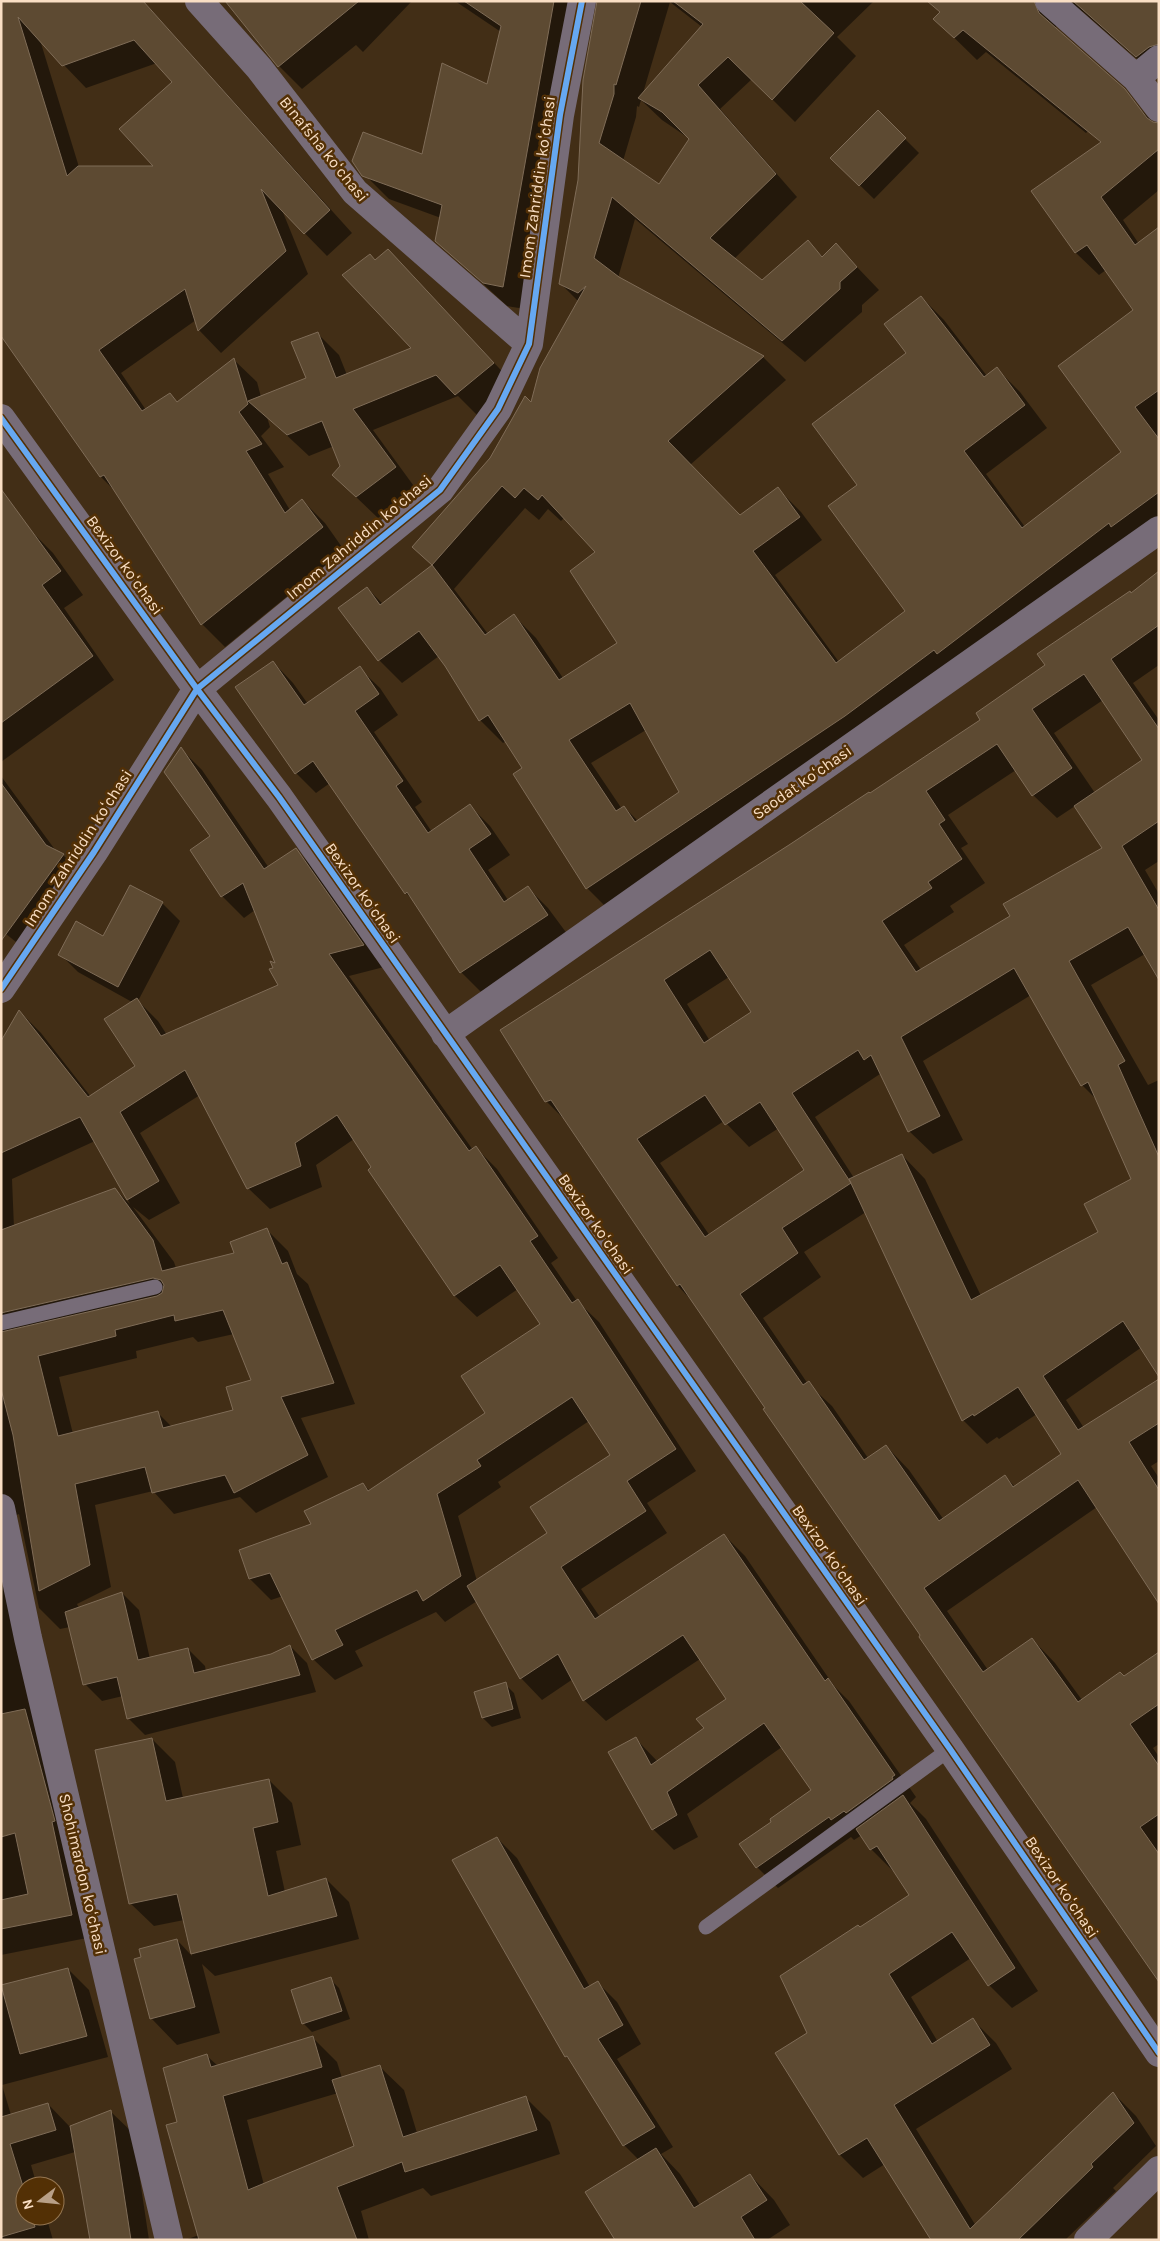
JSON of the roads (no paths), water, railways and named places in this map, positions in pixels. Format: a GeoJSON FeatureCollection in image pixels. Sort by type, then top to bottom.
{"type":"FeatureCollection","features":[{"type":"Feature","properties":{"kind":"street","name":"Binafsha koʻchasi"},"geometry":{"type":"LineString","coordinates":[[199,1],[259,68],[355,192],[529,344]]}},
{"type":"Feature","properties":{"kind":"street","name":"Imom Zahriddin koʻchasi"},"geometry":{"type":"LineString","coordinates":[[1,989],[94,852],[197,689],[440,490],[498,409],[529,344],[560,115],[582,1]]}},
{"type":"Feature","properties":{"kind":"street"},"geometry":{"type":"LineString","coordinates":[[1049,1],[1136,78],[1159,108]]}},
{"type":"Feature","properties":{"kind":"street"},"geometry":{"type":"LineString","coordinates":[[1136,78],[1159,59]]}},
{"type":"Feature","properties":{"kind":"street","name":"Bexizor koʻchasi"},"geometry":{"type":"LineString","coordinates":[[1,418],[197,689],[279,797],[950,1749],[1159,2052]]}},
{"type":"Feature","properties":{"kind":"street","name":"Saodat koʻchasi"},"geometry":{"type":"LineString","coordinates":[[445,1034],[1159,530]]}},
{"type":"Feature","properties":{"kind":"street","name":"Shohimardon koʻchasi"},"geometry":{"type":"LineString","coordinates":[[1,1508],[28,1638],[168,2240]]}},
{"type":"Feature","properties":{"kind":"street"},"geometry":{"type":"LineString","coordinates":[[1088,2240],[1159,2170]]}},
{"type":"Feature","properties":{"kind":"lane"},"geometry":{"type":"LineString","coordinates":[[1,1323],[155,1286]]}},
{"type":"Feature","properties":{"kind":"lane"},"geometry":{"type":"LineString","coordinates":[[706,1927],[950,1749]]}}]}
